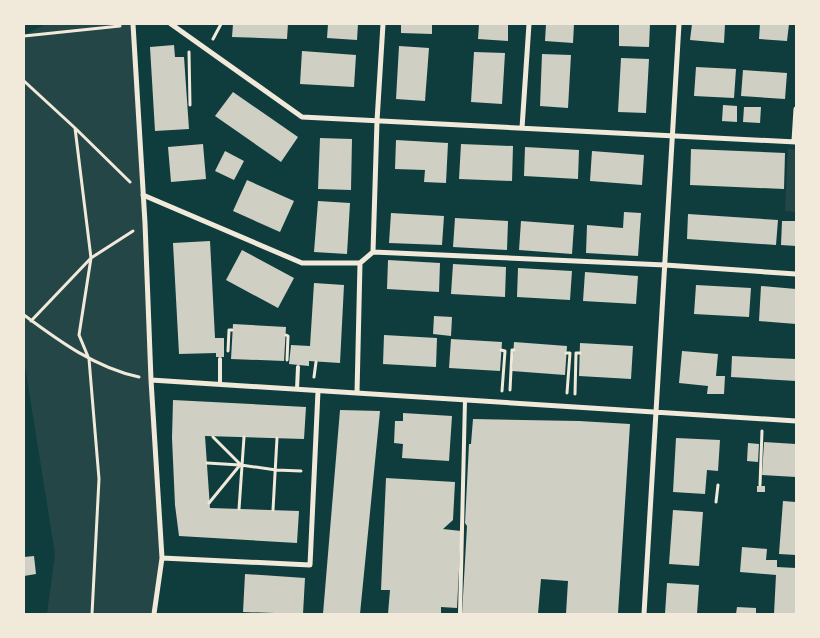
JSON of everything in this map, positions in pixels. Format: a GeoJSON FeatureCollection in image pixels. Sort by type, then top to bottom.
{"type":"FeatureCollection","features":[{"type":"Feature","properties":{"kind":"street"},"geometry":{"type":"LineString","coordinates":[[133,24],[162,558],[154,614]]}},
{"type":"Feature","properties":{"kind":"street"},"geometry":{"type":"LineString","coordinates":[[171,24],[302,117],[795,142],[796,109]]}},
{"type":"Feature","properties":{"kind":"street"},"geometry":{"type":"LineString","coordinates":[[373,252],[377,121],[383,24]]}},
{"type":"Feature","properties":{"kind":"street"},"geometry":{"type":"LineString","coordinates":[[522,128],[529,24]]}},
{"type":"Feature","properties":{"kind":"street"},"geometry":{"type":"LineString","coordinates":[[644,614],[654,413],[679,24]]}},
{"type":"Feature","properties":{"kind":"street"},"geometry":{"type":"LineString","coordinates":[[143,195],[302,263],[360,263],[373,252],[665,265],[796,274]]}},
{"type":"Feature","properties":{"kind":"street"},"geometry":{"type":"LineString","coordinates":[[357,393],[360,263]]}},
{"type":"Feature","properties":{"kind":"street"},"geometry":{"type":"LineString","coordinates":[[151,380],[796,421]]}},
{"type":"Feature","properties":{"kind":"street"},"geometry":{"type":"LineString","coordinates":[[162,558],[310,565],[318,391]]}},
{"type":"Feature","properties":{"kind":"lane"},"geometry":{"type":"LineString","coordinates":[[220,359],[220,384]]}},
{"type":"Feature","properties":{"kind":"lane"},"geometry":{"type":"LineString","coordinates":[[297,389],[298,367]]}},
{"type":"Feature","properties":{"kind":"lane"},"geometry":{"type":"LineString","coordinates":[[460,614],[465,400]]}},
{"type":"Feature","properties":{"kind":"path"},"geometry":{"type":"LineString","coordinates":[[24,36],[133,24]]}},
{"type":"Feature","properties":{"kind":"path"},"geometry":{"type":"LineString","coordinates":[[189,37],[190,105]]}},
{"type":"Feature","properties":{"kind":"path"},"geometry":{"type":"LineString","coordinates":[[24,81],[143,195]]}},
{"type":"Feature","properties":{"kind":"path"},"geometry":{"type":"LineString","coordinates":[[75,128],[90,258],[79,335],[89,359],[99,479],[92,614]]}},
{"type":"Feature","properties":{"kind":"path"},"geometry":{"type":"LineString","coordinates":[[31,321],[90,258],[145,223]]}},
{"type":"Feature","properties":{"kind":"path"},"geometry":{"type":"LineString","coordinates":[[24,315],[89,359],[118,373],[151,380]]}},
{"type":"Feature","properties":{"kind":"path"},"geometry":{"type":"LineString","coordinates":[[501,350],[505,351],[501,402]]}},
{"type":"Feature","properties":{"kind":"path"},"geometry":{"type":"LineString","coordinates":[[510,403],[512,350],[514,350]]}},
{"type":"Feature","properties":{"kind":"path"},"geometry":{"type":"LineString","coordinates":[[566,353],[570,353],[566,407]]}},
{"type":"Feature","properties":{"kind":"path"},"geometry":{"type":"LineString","coordinates":[[574,407],[576,353],[580,354]]}},
{"type":"Feature","properties":{"kind":"path"},"geometry":{"type":"LineString","coordinates":[[760,485],[763,419]]}},
{"type":"Feature","properties":{"kind":"path"},"geometry":{"type":"LineString","coordinates":[[213,436],[241,465]]}},
{"type":"Feature","properties":{"kind":"path"},"geometry":{"type":"LineString","coordinates":[[239,509],[244,437]]}},
{"type":"Feature","properties":{"kind":"path"},"geometry":{"type":"LineString","coordinates":[[273,510],[277,438]]}},
{"type":"Feature","properties":{"kind":"path"},"geometry":{"type":"LineString","coordinates":[[207,463],[314,472]]}},
{"type":"Feature","properties":{"kind":"path"},"geometry":{"type":"LineString","coordinates":[[210,503],[241,465]]}},
{"type":"Feature","properties":{"kind":"path"},"geometry":{"type":"LineString","coordinates":[[716,502],[718,485]]}},
{"type":"Feature","properties":{"kind":"shaded area"},"geometry":{"type":"Polygon","coordinates":[[[46,24],[132,24],[162,557],[153,614],[47,614],[55,554],[24,360],[24,35],[46,24]]]}},
{"type":"Feature","properties":{"kind":"shaded area"},"geometry":{"type":"Polygon","coordinates":[[[788,149],[796,150],[796,212],[785,211],[788,149]]]}},
{"type":"Feature","properties":{"kind":"building"},"geometry":{"type":"Polygon","coordinates":[[[233,24],[288,24],[287,39],[232,37],[233,24]]]}},
{"type":"Feature","properties":{"kind":"building"},"geometry":{"type":"Polygon","coordinates":[[[328,24],[358,24],[357,40],[327,38],[328,24]]]}},
{"type":"Feature","properties":{"kind":"building"},"geometry":{"type":"Polygon","coordinates":[[[401,24],[432,24],[432,34],[401,33],[401,24]]]}},
{"type":"Feature","properties":{"kind":"building"},"geometry":{"type":"Polygon","coordinates":[[[479,24],[508,24],[508,41],[478,39],[479,24]]]}},
{"type":"Feature","properties":{"kind":"building"},"geometry":{"type":"Polygon","coordinates":[[[546,24],[574,24],[573,43],[545,41],[546,24]]]}},
{"type":"Feature","properties":{"kind":"building"},"geometry":{"type":"Polygon","coordinates":[[[619,24],[650,24],[649,47],[619,46],[619,24]]]}},
{"type":"Feature","properties":{"kind":"building"},"geometry":{"type":"Polygon","coordinates":[[[692,24],[725,24],[724,43],[690,40],[692,24]]]}},
{"type":"Feature","properties":{"kind":"building"},"geometry":{"type":"Polygon","coordinates":[[[760,24],[789,24],[787,41],[759,39],[760,24]]]}},
{"type":"Feature","properties":{"kind":"building"},"geometry":{"type":"Polygon","coordinates":[[[174,45],[175,57],[184,57],[189,129],[155,131],[150,47],[174,45]]]}},
{"type":"Feature","properties":{"kind":"building"},"geometry":{"type":"Polygon","coordinates":[[[399,46],[429,48],[425,101],[396,99],[399,46]]]}},
{"type":"Feature","properties":{"kind":"building"},"geometry":{"type":"Polygon","coordinates":[[[302,51],[356,55],[354,87],[300,84],[302,51]]]}},
{"type":"Feature","properties":{"kind":"building"},"geometry":{"type":"Polygon","coordinates":[[[474,52],[505,53],[502,104],[471,102],[474,52]]]}},
{"type":"Feature","properties":{"kind":"building"},"geometry":{"type":"Polygon","coordinates":[[[542,54],[571,55],[568,108],[540,106],[542,54]]]}},
{"type":"Feature","properties":{"kind":"building"},"geometry":{"type":"Polygon","coordinates":[[[621,58],[649,59],[646,113],[618,112],[621,58]]]}},
{"type":"Feature","properties":{"kind":"building"},"geometry":{"type":"Polygon","coordinates":[[[696,67],[736,69],[734,98],[694,96],[696,67]]]}},
{"type":"Feature","properties":{"kind":"building"},"geometry":{"type":"Polygon","coordinates":[[[743,70],[787,73],[785,99],[741,96],[743,70]]]}},
{"type":"Feature","properties":{"kind":"building"},"geometry":{"type":"Polygon","coordinates":[[[233,92],[298,137],[281,162],[215,116],[233,92]]]}},
{"type":"Feature","properties":{"kind":"building"},"geometry":{"type":"Polygon","coordinates":[[[723,105],[737,106],[737,122],[722,121],[723,105]]]}},
{"type":"Feature","properties":{"kind":"building"},"geometry":{"type":"Polygon","coordinates":[[[744,107],[761,107],[760,123],[743,122],[744,107]]]}},
{"type":"Feature","properties":{"kind":"building"},"geometry":{"type":"Polygon","coordinates":[[[320,138],[352,139],[351,190],[318,189],[320,138]]]}},
{"type":"Feature","properties":{"kind":"building"},"geometry":{"type":"Polygon","coordinates":[[[396,140],[448,143],[446,183],[424,182],[425,170],[395,169],[396,140]]]}},
{"type":"Feature","properties":{"kind":"building"},"geometry":{"type":"Polygon","coordinates":[[[203,144],[206,179],[171,182],[168,147],[203,144]]]}},
{"type":"Feature","properties":{"kind":"building"},"geometry":{"type":"Polygon","coordinates":[[[461,144],[513,146],[512,181],[459,179],[461,144]]]}},
{"type":"Feature","properties":{"kind":"building"},"geometry":{"type":"Polygon","coordinates":[[[525,147],[579,150],[578,179],[524,176],[525,147]]]}},
{"type":"Feature","properties":{"kind":"building"},"geometry":{"type":"Polygon","coordinates":[[[691,149],[785,153],[784,189],[690,185],[691,149]]]}},
{"type":"Feature","properties":{"kind":"building"},"geometry":{"type":"Polygon","coordinates":[[[225,151],[244,161],[234,180],[215,171],[225,151]]]}},
{"type":"Feature","properties":{"kind":"building"},"geometry":{"type":"Polygon","coordinates":[[[592,151],[644,155],[642,185],[590,181],[592,151]]]}},
{"type":"Feature","properties":{"kind":"building"},"geometry":{"type":"Polygon","coordinates":[[[247,180],[294,201],[280,232],[233,211],[247,180]]]}},
{"type":"Feature","properties":{"kind":"building"},"geometry":{"type":"Polygon","coordinates":[[[318,201],[350,203],[347,254],[314,252],[318,201]]]}},
{"type":"Feature","properties":{"kind":"building"},"geometry":{"type":"Polygon","coordinates":[[[624,212],[641,213],[638,256],[586,253],[587,225],[623,228],[624,212]]]}},
{"type":"Feature","properties":{"kind":"building"},"geometry":{"type":"Polygon","coordinates":[[[391,213],[444,216],[442,245],[389,243],[391,213]]]}},
{"type":"Feature","properties":{"kind":"building"},"geometry":{"type":"Polygon","coordinates":[[[688,214],[778,220],[776,245],[687,239],[688,214]]]}},
{"type":"Feature","properties":{"kind":"building"},"geometry":{"type":"Polygon","coordinates":[[[455,218],[508,221],[507,250],[453,247],[455,218]]]}},
{"type":"Feature","properties":{"kind":"building"},"geometry":{"type":"Polygon","coordinates":[[[521,221],[574,225],[572,254],[519,250],[521,221]]]}},
{"type":"Feature","properties":{"kind":"building"},"geometry":{"type":"Polygon","coordinates":[[[782,221],[796,221],[796,246],[781,245],[782,221]]]}},
{"type":"Feature","properties":{"kind":"building"},"geometry":{"type":"Polygon","coordinates":[[[210,241],[215,338],[224,338],[224,357],[216,357],[216,353],[179,354],[173,243],[210,241]]]}},
{"type":"Feature","properties":{"kind":"building"},"geometry":{"type":"Polygon","coordinates":[[[242,250],[294,278],[278,308],[226,280],[242,250]]]}},
{"type":"Feature","properties":{"kind":"building"},"geometry":{"type":"Polygon","coordinates":[[[388,260],[440,263],[439,292],[387,289],[388,260]]]}},
{"type":"Feature","properties":{"kind":"building"},"geometry":{"type":"Polygon","coordinates":[[[453,264],[506,267],[505,297],[451,294],[453,264]]]}},
{"type":"Feature","properties":{"kind":"building"},"geometry":{"type":"Polygon","coordinates":[[[518,268],[572,271],[570,300],[517,297],[518,268]]]}},
{"type":"Feature","properties":{"kind":"building"},"geometry":{"type":"Polygon","coordinates":[[[585,272],[638,276],[636,304],[583,301],[585,272]]]}},
{"type":"Feature","properties":{"kind":"building"},"geometry":{"type":"Polygon","coordinates":[[[314,283],[344,285],[340,363],[309,361],[309,366],[289,364],[291,345],[310,346],[314,283]]]}},
{"type":"Feature","properties":{"kind":"building"},"geometry":{"type":"Polygon","coordinates":[[[696,285],[751,288],[749,317],[694,314],[696,285]]]}},
{"type":"Feature","properties":{"kind":"building"},"geometry":{"type":"Polygon","coordinates":[[[761,286],[796,289],[796,324],[759,321],[761,286]]]}},
{"type":"Feature","properties":{"kind":"building"},"geometry":{"type":"Polygon","coordinates":[[[434,316],[452,317],[451,336],[433,334],[434,316]]]}},
{"type":"Feature","properties":{"kind":"building"},"geometry":{"type":"Polygon","coordinates":[[[233,324],[286,327],[284,361],[231,359],[233,324]]]}},
{"type":"Feature","properties":{"kind":"building"},"geometry":{"type":"Polygon","coordinates":[[[384,335],[437,338],[436,367],[383,364],[384,335]]]}},
{"type":"Feature","properties":{"kind":"building"},"geometry":{"type":"Polygon","coordinates":[[[451,339],[502,342],[500,371],[449,368],[451,339]]]}},
{"type":"Feature","properties":{"kind":"building"},"geometry":{"type":"Polygon","coordinates":[[[514,342],[567,346],[565,375],[512,371],[514,342]]]}},
{"type":"Feature","properties":{"kind":"building"},"geometry":{"type":"Polygon","coordinates":[[[580,343],[633,346],[631,379],[579,376],[580,343]]]}},
{"type":"Feature","properties":{"kind":"building"},"geometry":{"type":"Polygon","coordinates":[[[682,351],[718,354],[716,376],[725,376],[724,394],[707,394],[708,386],[679,383],[682,351]]]}},
{"type":"Feature","properties":{"kind":"building"},"geometry":{"type":"Polygon","coordinates":[[[732,356],[796,359],[796,381],[731,377],[732,356]]]}},
{"type":"Feature","properties":{"kind":"building"},"geometry":{"type":"Polygon","coordinates":[[[173,400],[306,407],[304,439],[205,436],[210,508],[299,511],[297,543],[179,536],[175,505],[172,438],[173,400]]]}},
{"type":"Feature","properties":{"kind":"building"},"geometry":{"type":"Polygon","coordinates":[[[340,410],[380,411],[360,614],[323,614],[340,410]]]}},
{"type":"Feature","properties":{"kind":"building"},"geometry":{"type":"Polygon","coordinates":[[[403,413],[452,416],[449,461],[402,458],[403,444],[394,443],[395,421],[403,421],[403,413]]]}},
{"type":"Feature","properties":{"kind":"building"},"geometry":{"type":"Polygon","coordinates":[[[473,419],[630,424],[618,614],[566,614],[568,581],[541,579],[538,614],[462,614],[469,444],[471,444],[473,419]]]}},
{"type":"Feature","properties":{"kind":"building"},"geometry":{"type":"Polygon","coordinates":[[[676,438],[720,440],[718,471],[707,470],[705,494],[673,492],[676,438]]]}},
{"type":"Feature","properties":{"kind":"building"},"geometry":{"type":"Polygon","coordinates":[[[764,442],[796,444],[796,477],[762,475],[764,442]]]}},
{"type":"Feature","properties":{"kind":"building"},"geometry":{"type":"Polygon","coordinates":[[[748,443],[759,444],[758,462],[747,461],[748,443]]]}},
{"type":"Feature","properties":{"kind":"building"},"geometry":{"type":"Polygon","coordinates":[[[386,478],[455,482],[453,520],[443,529],[461,531],[457,608],[441,607],[441,614],[388,614],[390,590],[381,590],[386,478]]]}},
{"type":"Feature","properties":{"kind":"building"},"geometry":{"type":"Polygon","coordinates":[[[757,486],[765,486],[765,492],[757,492],[757,486]]]}},
{"type":"Feature","properties":{"kind":"building"},"geometry":{"type":"Polygon","coordinates":[[[783,501],[796,502],[796,555],[779,554],[783,501]]]}},
{"type":"Feature","properties":{"kind":"building"},"geometry":{"type":"Polygon","coordinates":[[[673,510],[703,512],[699,566],[669,564],[673,510]]]}},
{"type":"Feature","properties":{"kind":"building"},"geometry":{"type":"Polygon","coordinates":[[[742,547],[767,549],[766,560],[777,560],[777,567],[796,568],[796,614],[774,614],[776,575],[740,572],[742,547]]]}},
{"type":"Feature","properties":{"kind":"building"},"geometry":{"type":"Polygon","coordinates":[[[34,556],[36,574],[24,576],[24,557],[34,556]]]}},
{"type":"Feature","properties":{"kind":"building"},"geometry":{"type":"Polygon","coordinates":[[[245,574],[305,578],[303,614],[243,612],[245,574]]]}},
{"type":"Feature","properties":{"kind":"building"},"geometry":{"type":"Polygon","coordinates":[[[667,583],[699,585],[697,614],[665,614],[667,583]]]}},
{"type":"Feature","properties":{"kind":"building"},"geometry":{"type":"Polygon","coordinates":[[[737,607],[756,608],[756,614],[736,614],[737,607]]]}}]}
